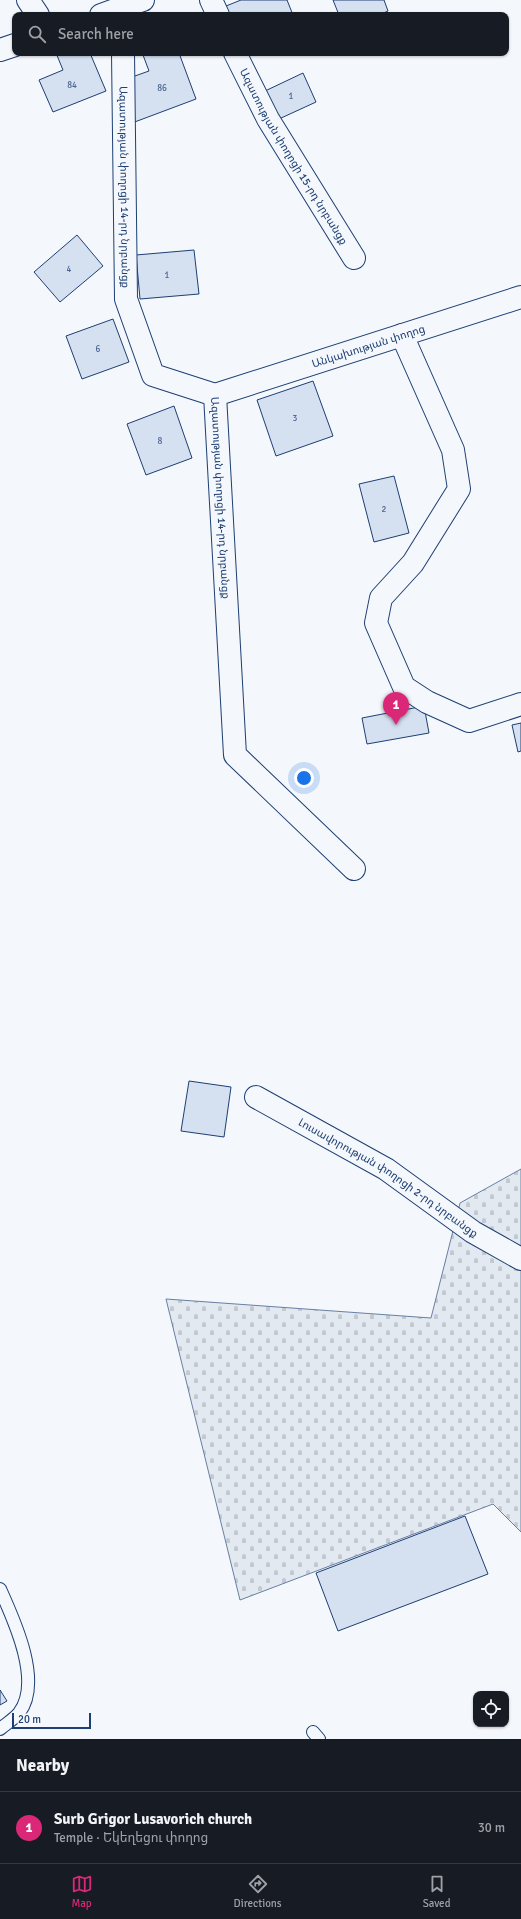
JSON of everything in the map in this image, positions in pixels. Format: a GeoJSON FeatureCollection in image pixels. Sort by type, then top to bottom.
{"type":"FeatureCollection","features":[{"type":"Feature","properties":{"kind":"street"},"geometry":{"type":"LineString","coordinates":[[28,0],[36,12]]}},
{"type":"Feature","properties":{"kind":"street"},"geometry":{"type":"LineString","coordinates":[[122,11],[143,0]]}},
{"type":"Feature","properties":{"kind":"street"},"geometry":{"type":"LineString","coordinates":[[211,0],[217,12]]}},
{"type":"Feature","properties":{"kind":"street"},"geometry":{"type":"LineString","coordinates":[[0,50],[12,46]]}},
{"type":"Feature","properties":{"kind":"street","name":"Ազատության փողոցի 14-րդ նրբանցք"},"geometry":{"type":"LineString","coordinates":[[123,56],[126,299],[153,375],[215,395],[235,755],[354,869]]}},
{"type":"Feature","properties":{"kind":"street","name":"Ազատության փողոցի 15-րդ նրբանցք"},"geometry":{"type":"LineString","coordinates":[[236,56],[268,119],[354,258]]}},
{"type":"Feature","properties":{"kind":"street","name":"Անկախության փողոց"},"geometry":{"type":"LineString","coordinates":[[215,395],[521,297]]}},
{"type":"Feature","properties":{"kind":"street"},"geometry":{"type":"LineString","coordinates":[[402,335],[453,450],[459,489],[413,563],[381,598],[376,623],[404,687],[427,702],[470,721],[521,704]]}},
{"type":"Feature","properties":{"kind":"street","name":"Լուսավորության փողոցի 2-րդ նրբանցք"},"geometry":{"type":"LineString","coordinates":[[256,1097],[386,1169],[473,1232],[521,1259]]}},
{"type":"Feature","properties":{"kind":"lane"},"geometry":{"type":"LineString","coordinates":[[0,1589],[9,1608],[28,1667],[27,1693],[19,1713],[0,1730]]}},
{"type":"Feature","properties":{"kind":"green space"},"geometry":{"type":"Polygon","coordinates":[[[521,1169],[521,1532],[493,1504],[240,1600],[166,1299],[431,1318],[460,1203],[521,1169]]]}},
{"type":"Feature","properties":{"kind":"building"},"geometry":{"type":"Polygon","coordinates":[[[241,0],[287,0],[292,12],[229,12],[226,6],[241,0]]]}},
{"type":"Feature","properties":{"kind":"building"},"geometry":{"type":"Polygon","coordinates":[[[333,0],[384,0],[388,11],[386,12],[338,12],[333,0]]]}},
{"type":"Feature","properties":{"kind":"building"},"geometry":{"type":"Polygon","coordinates":[[[57,56],[91,56],[106,91],[53,112],[39,80],[63,70],[57,56]]]}},
{"type":"Feature","properties":{"kind":"building"},"geometry":{"type":"Polygon","coordinates":[[[143,56],[180,56],[196,99],[132,123],[132,77],[149,71],[143,56]]]}},
{"type":"Feature","properties":{"kind":"building"},"geometry":{"type":"Polygon","coordinates":[[[303,73],[316,102],[279,119],[265,91],[303,73]]]}},
{"type":"Feature","properties":{"kind":"building"},"geometry":{"type":"Polygon","coordinates":[[[77,235],[103,266],[60,302],[34,272],[77,235]]]}},
{"type":"Feature","properties":{"kind":"building"},"geometry":{"type":"Polygon","coordinates":[[[194,250],[199,294],[140,299],[136,255],[194,250]]]}},
{"type":"Feature","properties":{"kind":"building"},"geometry":{"type":"Polygon","coordinates":[[[113,319],[129,362],[82,379],[66,336],[113,319]]]}},
{"type":"Feature","properties":{"kind":"building"},"geometry":{"type":"Polygon","coordinates":[[[313,381],[333,436],[276,456],[257,400],[313,381]]]}},
{"type":"Feature","properties":{"kind":"building"},"geometry":{"type":"Polygon","coordinates":[[[174,406],[192,458],[146,475],[127,424],[174,406]]]}},
{"type":"Feature","properties":{"kind":"building"},"geometry":{"type":"Polygon","coordinates":[[[394,476],[409,533],[374,542],[359,484],[394,476]]]}},
{"type":"Feature","properties":{"kind":"building"},"geometry":{"type":"Polygon","coordinates":[[[424,706],[429,733],[367,744],[362,718],[424,706]]]}},
{"type":"Feature","properties":{"kind":"building"},"geometry":{"type":"Polygon","coordinates":[[[521,723],[521,751],[518,752],[512,725],[521,723]]]}},
{"type":"Feature","properties":{"kind":"building"},"geometry":{"type":"Polygon","coordinates":[[[189,1081],[231,1087],[224,1137],[181,1131],[189,1081]]]}},
{"type":"Feature","properties":{"kind":"building"},"geometry":{"type":"Polygon","coordinates":[[[465,1516],[488,1574],[338,1631],[316,1573],[465,1516]]]}},
{"type":"Feature","properties":{"kind":"building"},"geometry":{"type":"Polygon","coordinates":[[[0,1690],[7,1701],[0,1705],[0,1690]]]}},
{"type":"Feature","properties":{"kind":"place","name":"Surb Grigor Lusavorich church"},"geometry":{"type":"Point","coordinates":[396,725]}}]}
